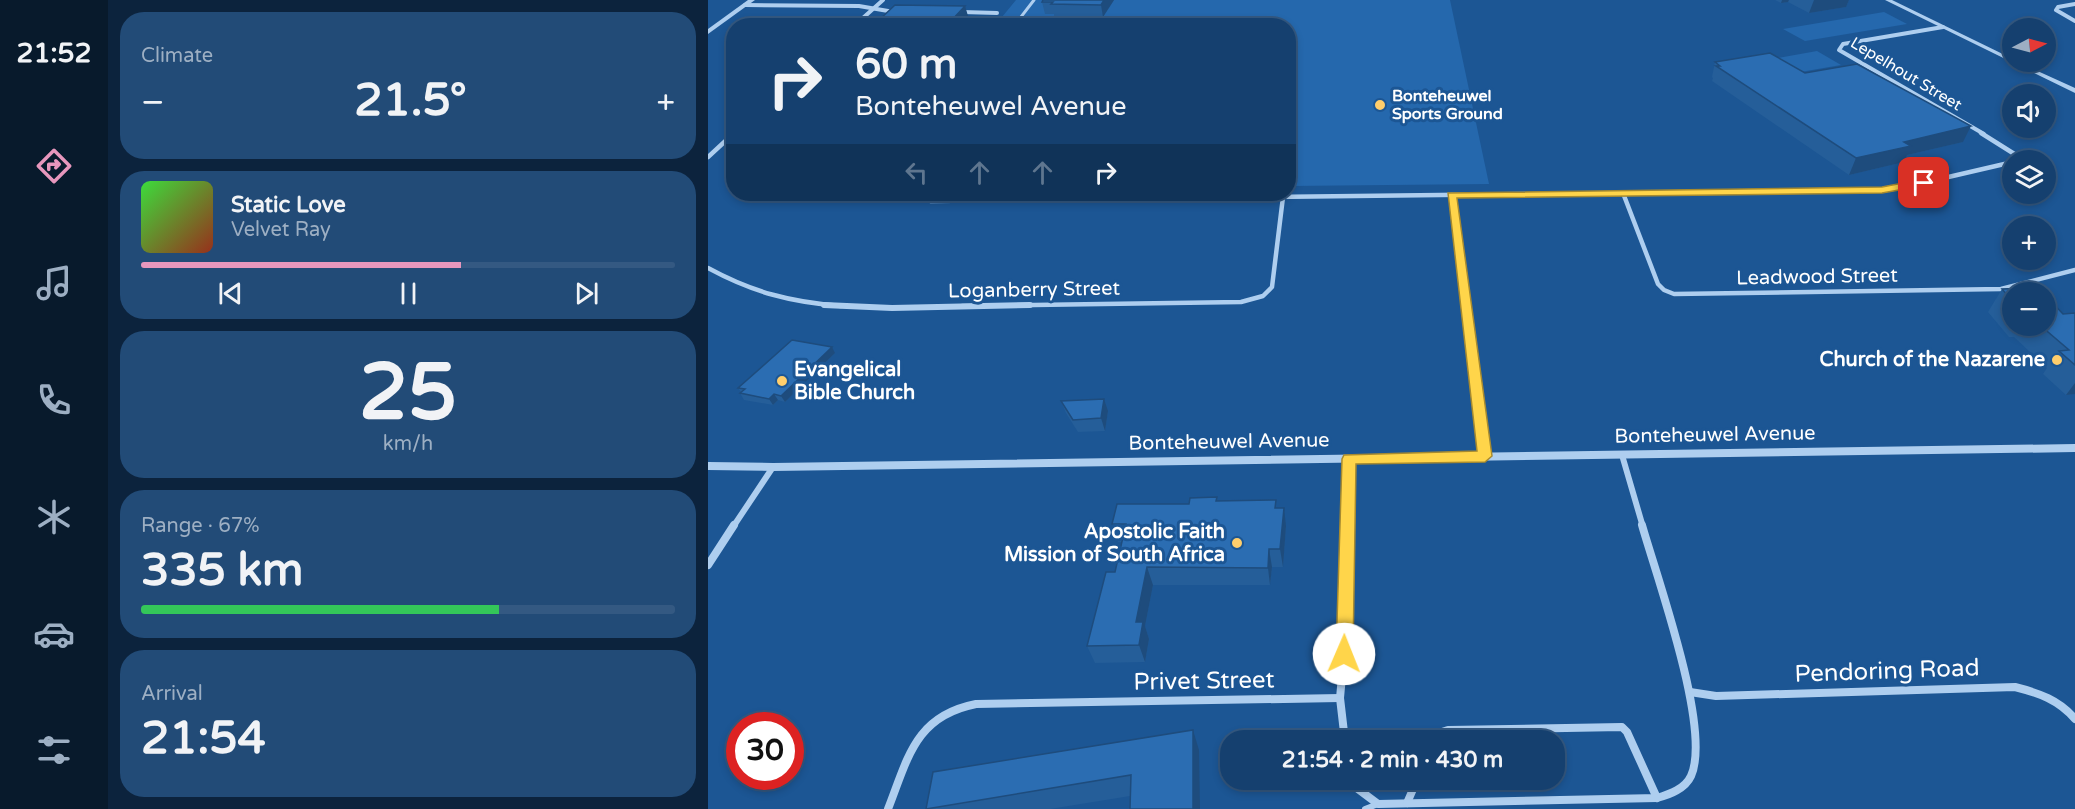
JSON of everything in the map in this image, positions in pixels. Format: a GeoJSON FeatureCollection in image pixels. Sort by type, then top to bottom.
{"type":"FeatureCollection","features":[{"type":"Feature","properties":{"kind":"street"},"geometry":{"type":"LineString","coordinates":[[727,18],[752,0]]}},
{"type":"Feature","properties":{"kind":"street"},"geometry":{"type":"LineString","coordinates":[[863,18],[883,0]]}},
{"type":"Feature","properties":{"kind":"street"},"geometry":{"type":"LineString","coordinates":[[1888,0],[2002,55]]}},
{"type":"Feature","properties":{"kind":"street"},"geometry":{"type":"LineString","coordinates":[[2075,4],[2058,7],[2056,10],[2075,21]]}},
{"type":"Feature","properties":{"kind":"street"},"geometry":{"type":"LineString","coordinates":[[745,5],[874,8],[881,11],[900,12]]}},
{"type":"Feature","properties":{"kind":"street"},"geometry":{"type":"LineString","coordinates":[[954,12],[997,13]]}},
{"type":"Feature","properties":{"kind":"street"},"geometry":{"type":"LineString","coordinates":[[708,32],[726,19]]}},
{"type":"Feature","properties":{"kind":"street","name":"Lepelhout Street"},"geometry":{"type":"LineString","coordinates":[[1943,27],[1840,46],[1841,52],[2011,150]]}},
{"type":"Feature","properties":{"kind":"street"},"geometry":{"type":"LineString","coordinates":[[2036,72],[2075,91]]}},
{"type":"Feature","properties":{"kind":"street"},"geometry":{"type":"LineString","coordinates":[[708,157],[726,140]]}},
{"type":"Feature","properties":{"kind":"street","name":"Lepelhout Street"},"geometry":{"type":"LineString","coordinates":[[1296,197],[1882,190],[1901,188],[2002,164]]}},
{"type":"Feature","properties":{"kind":"street","name":"Leadwood Street"},"geometry":{"type":"LineString","coordinates":[[1623,193],[1658,284],[1674,294],[2001,289],[2075,270]]}},
{"type":"Feature","properties":{"kind":"street"},"geometry":{"type":"LineString","coordinates":[[1452,195],[1485,456]]}},
{"type":"Feature","properties":{"kind":"street","name":"Loganberry Street"},"geometry":{"type":"LineString","coordinates":[[708,268],[733,283],[772,297],[847,307],[1241,302],[1256,299],[1272,287],[1283,201]]}},
{"type":"Feature","properties":{"kind":"street","name":"Bonteheuwel Avenue"},"geometry":{"type":"LineString","coordinates":[[708,466],[773,467],[2075,448]]}},
{"type":"Feature","properties":{"kind":"street"},"geometry":{"type":"LineString","coordinates":[[1359,790],[1378,804],[1657,798],[1671,794],[1683,786],[1695,768],[1697,757],[1690,692],[1622,455]]}},
{"type":"Feature","properties":{"kind":"street"},"geometry":{"type":"LineString","coordinates":[[1344,730],[1340,698],[1344,654],[1349,459]]}},
{"type":"Feature","properties":{"kind":"street"},"geometry":{"type":"LineString","coordinates":[[708,565],[773,467]]}},
{"type":"Feature","properties":{"kind":"street","name":"Pendoring Road"},"geometry":{"type":"LineString","coordinates":[[1690,692],[1716,696],[2015,687],[2038,692],[2059,702],[2075,719]]}},
{"type":"Feature","properties":{"kind":"street","name":"Privet Street"},"geometry":{"type":"LineString","coordinates":[[888,809],[914,745],[922,732],[945,712],[966,705],[1340,698]]}},
{"type":"Feature","properties":{"kind":"street"},"geometry":{"type":"LineString","coordinates":[[1448,730],[1622,727],[1627,732],[1657,798]]}},
{"type":"Feature","properties":{"kind":"street"},"geometry":{"type":"LineString","coordinates":[[1407,803],[1413,790]]}},
{"type":"Feature","properties":{"kind":"lane"},"geometry":{"type":"LineString","coordinates":[[1020,18],[1034,0]]}},
{"type":"Feature","properties":{"kind":"lane"},"geometry":{"type":"LineString","coordinates":[[1859,72],[1870,70]]}},
{"type":"Feature","properties":{"kind":"lane"},"geometry":{"type":"LineString","coordinates":[[1365,809],[1378,804]]}},
{"type":"Feature","properties":{"kind":"shaded area","name":"Bonteheuwel Sports Ground"},"geometry":{"type":"Polygon","coordinates":[[[1016,0],[1450,0],[1489,184],[1296,186],[1296,18],[971,18],[1002,17],[1016,0]]]}},
{"type":"Feature","properties":{"kind":"shaded area"},"geometry":{"type":"Polygon","coordinates":[[[1884,12],[1907,24],[1805,41],[1783,29],[1884,12]]]}},
{"type":"Feature","properties":{"kind":"shaded area"},"geometry":{"type":"Polygon","coordinates":[[[1817,51],[1841,65],[1783,75],[1761,61],[1817,51]]]}},
{"type":"Feature","properties":{"kind":"building"},"geometry":{"type":"Polygon","coordinates":[[[1043,0],[1104,0],[1101,5],[1051,4],[1053,2],[1042,2],[1043,0]]]}},
{"type":"Feature","properties":{"kind":"building"},"geometry":{"type":"Polygon","coordinates":[[[895,5],[965,6],[954,18],[881,18],[895,5]]]}},
{"type":"Feature","properties":{"kind":"building"},"geometry":{"type":"Polygon","coordinates":[[[1770,53],[1805,73],[1857,64],[1971,126],[1904,142],[1911,146],[1856,158],[1716,66],[1720,66],[1715,62],[1770,53]]]}},
{"type":"Feature","properties":{"kind":"building"},"geometry":{"type":"Polygon","coordinates":[[[2056,307],[2063,314],[2075,313],[2075,365],[2059,351],[2069,350],[2053,336],[2056,336],[2056,307]]]}},
{"type":"Feature","properties":{"kind":"building","name":"Evangelical Bible Church"},"geometry":{"type":"Polygon","coordinates":[[[792,340],[832,347],[781,396],[774,394],[769,399],[740,393],[745,389],[738,388],[792,340]]]}},
{"type":"Feature","properties":{"kind":"building"},"geometry":{"type":"Polygon","coordinates":[[[1104,399],[1101,418],[1073,420],[1061,401],[1104,399]]]}},
{"type":"Feature","properties":{"kind":"building"},"geometry":{"type":"Polygon","coordinates":[[[1217,497],[1216,501],[1276,500],[1275,508],[1284,508],[1280,549],[1269,549],[1268,568],[1147,567],[1136,622],[1143,622],[1139,645],[1087,646],[1106,572],[1115,572],[1126,524],[1112,524],[1117,504],[1189,504],[1190,498],[1217,497]]]}},
{"type":"Feature","properties":{"kind":"building"},"geometry":{"type":"Polygon","coordinates":[[[1193,730],[1193,809],[1130,809],[1131,775],[926,809],[933,772],[1193,730]]]}},
{"type":"Feature","properties":{"kind":"place","name":"Bonteheuwel Sports Ground"},"geometry":{"type":"Point","coordinates":[1380,105]}},
{"type":"Feature","properties":{"kind":"place","name":"Church of the Nazarene"},"geometry":{"type":"Point","coordinates":[2057,360]}},
{"type":"Feature","properties":{"kind":"place","name":"Evangelical Bible Church"},"geometry":{"type":"Point","coordinates":[782,381]}},
{"type":"Feature","properties":{"kind":"place","name":"Apostolic Faith Mission of South Africa"},"geometry":{"type":"Point","coordinates":[1237,543]}},
{"type":"Feature","properties":{"kind":"route"},"geometry":{"type":"LineString","coordinates":[[1344,654],[1349,459],[1485,456],[1452,195],[1882,190],[1924,183]]}}]}
